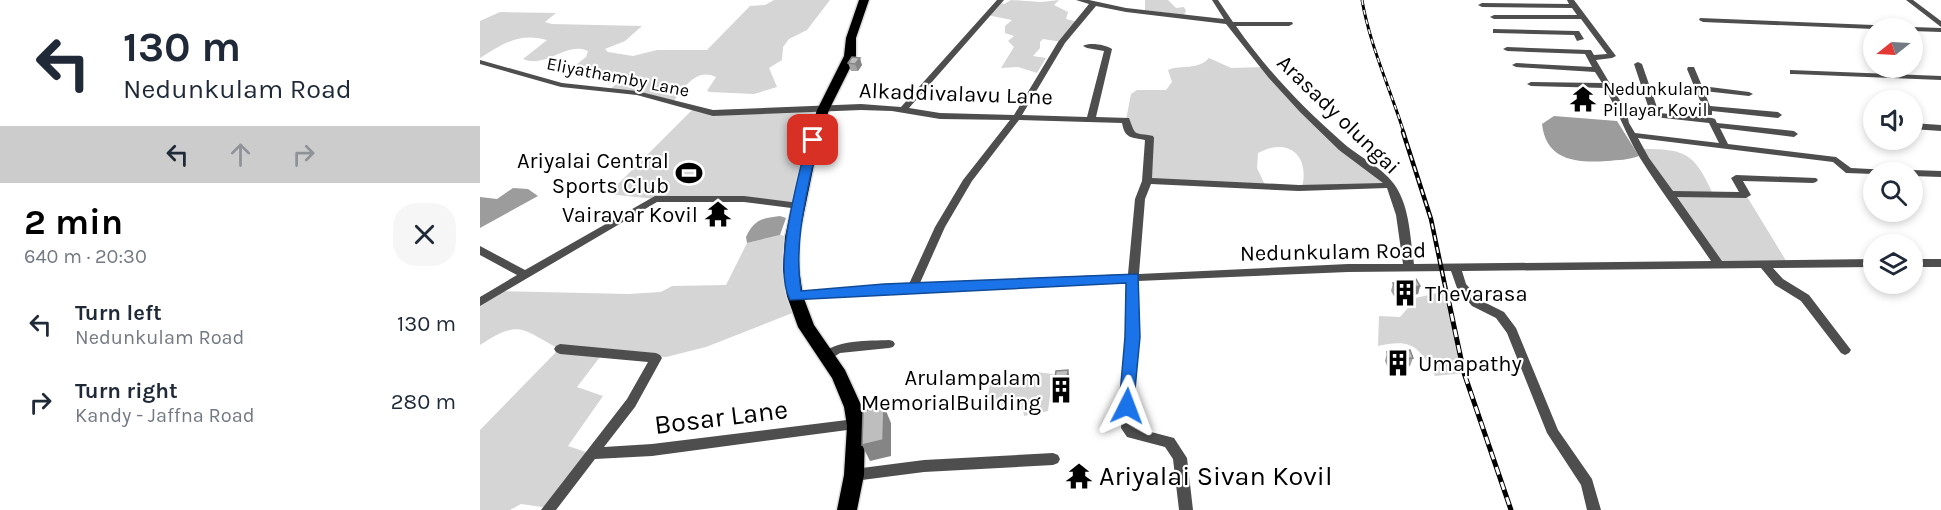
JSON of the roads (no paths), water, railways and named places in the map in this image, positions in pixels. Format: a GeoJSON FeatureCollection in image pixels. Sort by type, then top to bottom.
{"type":"FeatureCollection","features":[{"type":"Feature","properties":{"kind":"highway"},"geometry":{"type":"LineString","coordinates":[[847,510],[854,475],[855,424],[848,394],[827,356],[806,327],[795,296],[791,269],[792,237],[813,140],[823,110],[848,60],[852,49],[851,38],[864,0]]}},
{"type":"Feature","properties":{"kind":"street"},"geometry":{"type":"LineString","coordinates":[[903,110],[1000,0]]}},
{"type":"Feature","properties":{"kind":"street"},"geometry":{"type":"LineString","coordinates":[[1079,0],[1134,11],[1230,23],[1289,24]]}},
{"type":"Feature","properties":{"kind":"street","name":"Arasady olungai"},"geometry":{"type":"LineString","coordinates":[[1215,0],[1257,61],[1304,111],[1338,145],[1390,185],[1399,212],[1409,267]]}},
{"type":"Feature","properties":{"kind":"street"},"geometry":{"type":"LineString","coordinates":[[1909,0],[1941,25]]}},
{"type":"Feature","properties":{"kind":"street"},"geometry":{"type":"LineString","coordinates":[[914,288],[940,227],[968,180],[1017,117],[1062,42],[1094,3]]}},
{"type":"Feature","properties":{"kind":"street"},"geometry":{"type":"LineString","coordinates":[[1482,5],[1573,3],[1612,56],[1507,49]]}},
{"type":"Feature","properties":{"kind":"street"},"geometry":{"type":"LineString","coordinates":[[1494,17],[1583,17]]}},
{"type":"Feature","properties":{"kind":"street"},"geometry":{"type":"LineString","coordinates":[[1702,20],[1863,27]]}},
{"type":"Feature","properties":{"kind":"street"},"geometry":{"type":"LineString","coordinates":[[1923,29],[1941,30]]}},
{"type":"Feature","properties":{"kind":"street"},"geometry":{"type":"LineString","coordinates":[[1496,30],[1576,33],[1622,111],[1625,123],[1645,158],[1719,264]]}},
{"type":"Feature","properties":{"kind":"street"},"geometry":{"type":"LineString","coordinates":[[1580,39],[1594,32]]}},
{"type":"Feature","properties":{"kind":"street"},"geometry":{"type":"LineString","coordinates":[[1087,46],[1108,49],[1091,118]]}},
{"type":"Feature","properties":{"kind":"street","name":"Eliyathamby Lane"},"geometry":{"type":"LineString","coordinates":[[480,62],[561,85],[637,93],[713,113],[823,110]]}},
{"type":"Feature","properties":{"kind":"street"},"geometry":{"type":"LineString","coordinates":[[1638,64],[1655,114]]}},
{"type":"Feature","properties":{"kind":"street"},"geometry":{"type":"LineString","coordinates":[[1516,65],[1599,70]]}},
{"type":"Feature","properties":{"kind":"street"},"geometry":{"type":"LineString","coordinates":[[1691,69],[1725,146]]}},
{"type":"Feature","properties":{"kind":"street"},"geometry":{"type":"LineString","coordinates":[[1793,72],[1941,78]]}},
{"type":"Feature","properties":{"kind":"street"},"geometry":{"type":"LineString","coordinates":[[1532,84],[1608,86]]}},
{"type":"Feature","properties":{"kind":"street"},"geometry":{"type":"LineString","coordinates":[[1698,88],[1749,94]]}},
{"type":"Feature","properties":{"kind":"street","name":"Alkaddivalavu Lane"},"geometry":{"type":"LineString","coordinates":[[823,110],[861,107],[940,116],[1126,120],[1132,135],[1150,138],[1147,181],[1140,200],[1133,278],[1133,337],[1126,428],[1132,433],[1169,442],[1179,458],[1186,510]]}},
{"type":"Feature","properties":{"kind":"street"},"geometry":{"type":"LineString","coordinates":[[1707,108],[1778,115]]}},
{"type":"Feature","properties":{"kind":"street"},"geometry":{"type":"LineString","coordinates":[[1622,111],[1794,134]]}},
{"type":"Feature","properties":{"kind":"street"},"geometry":{"type":"LineString","coordinates":[[1923,127],[1941,128]]}},
{"type":"Feature","properties":{"kind":"street"},"geometry":{"type":"LineString","coordinates":[[1633,135],[1832,159],[1849,171],[1863,171]]}},
{"type":"Feature","properties":{"kind":"street"},"geometry":{"type":"LineString","coordinates":[[1937,174],[1941,182]]}},
{"type":"Feature","properties":{"kind":"street"},"geometry":{"type":"LineString","coordinates":[[1672,194],[1746,195],[1736,178],[1813,180]]}},
{"type":"Feature","properties":{"kind":"street"},"geometry":{"type":"LineString","coordinates":[[1147,181],[1266,188],[1358,188],[1390,185]]}},
{"type":"Feature","properties":{"kind":"street"},"geometry":{"type":"LineString","coordinates":[[480,302],[655,199],[744,200],[799,206]]}},
{"type":"Feature","properties":{"kind":"street"},"geometry":{"type":"LineString","coordinates":[[480,250],[525,275]]}},
{"type":"Feature","properties":{"kind":"street","name":"Nedunkulam Road"},"geometry":{"type":"LineString","coordinates":[[795,296],[914,288],[1409,267],[1456,269],[1863,263]]}},
{"type":"Feature","properties":{"kind":"street"},"geometry":{"type":"LineString","coordinates":[[1923,263],[1941,263]]}},
{"type":"Feature","properties":{"kind":"street"},"geometry":{"type":"LineString","coordinates":[[1764,264],[1779,282],[1805,298],[1845,350]]}},
{"type":"Feature","properties":{"kind":"street"},"geometry":{"type":"LineString","coordinates":[[1456,269],[1461,285],[1476,303],[1500,315],[1512,331],[1544,414],[1568,458],[1587,483],[1594,510]]}},
{"type":"Feature","properties":{"kind":"street"},"geometry":{"type":"LineString","coordinates":[[827,356],[837,349],[889,344]]}},
{"type":"Feature","properties":{"kind":"street"},"geometry":{"type":"LineString","coordinates":[[548,510],[631,403],[656,358],[560,349]]}},
{"type":"Feature","properties":{"kind":"street","name":"Bosar Lane"},"geometry":{"type":"LineString","coordinates":[[592,454],[652,450],[855,424]]}},
{"type":"Feature","properties":{"kind":"street"},"geometry":{"type":"LineString","coordinates":[[854,475],[924,466],[1053,459]]}},
{"type":"Feature","properties":{"kind":"railway"},"geometry":{"type":"LineString","coordinates":[[1362,0],[1375,50],[1404,133]]}},
{"type":"Feature","properties":{"kind":"railway"},"geometry":{"type":"LineString","coordinates":[[1403,132],[1431,219],[1448,300]]}},
{"type":"Feature","properties":{"kind":"railway"},"geometry":{"type":"LineString","coordinates":[[1448,298],[1464,373],[1511,510]]}},
{"type":"Feature","properties":{"kind":"place","name":"Nedunkulam Pillayar Kovil"},"geometry":{"type":"Point","coordinates":[1583,99]}},
{"type":"Feature","properties":{"kind":"place","name":"Ariyalai Central Sports Club"},"geometry":{"type":"Point","coordinates":[689,173]}},
{"type":"Feature","properties":{"kind":"place","name":"Vairavar Kovil"},"geometry":{"type":"Point","coordinates":[718,214]}},
{"type":"Feature","properties":{"kind":"place","name":"Thevarasa"},"geometry":{"type":"Point","coordinates":[1405,293]}},
{"type":"Feature","properties":{"kind":"place","name":"Umapathy"},"geometry":{"type":"Point","coordinates":[1398,363]}},
{"type":"Feature","properties":{"kind":"place","name":"Arulampalam MemorialBuilding"},"geometry":{"type":"Point","coordinates":[1061,390]}},
{"type":"Feature","properties":{"kind":"place","name":"Ariyalai Sivan Kovil"},"geometry":{"type":"Point","coordinates":[1079,476]}}]}
